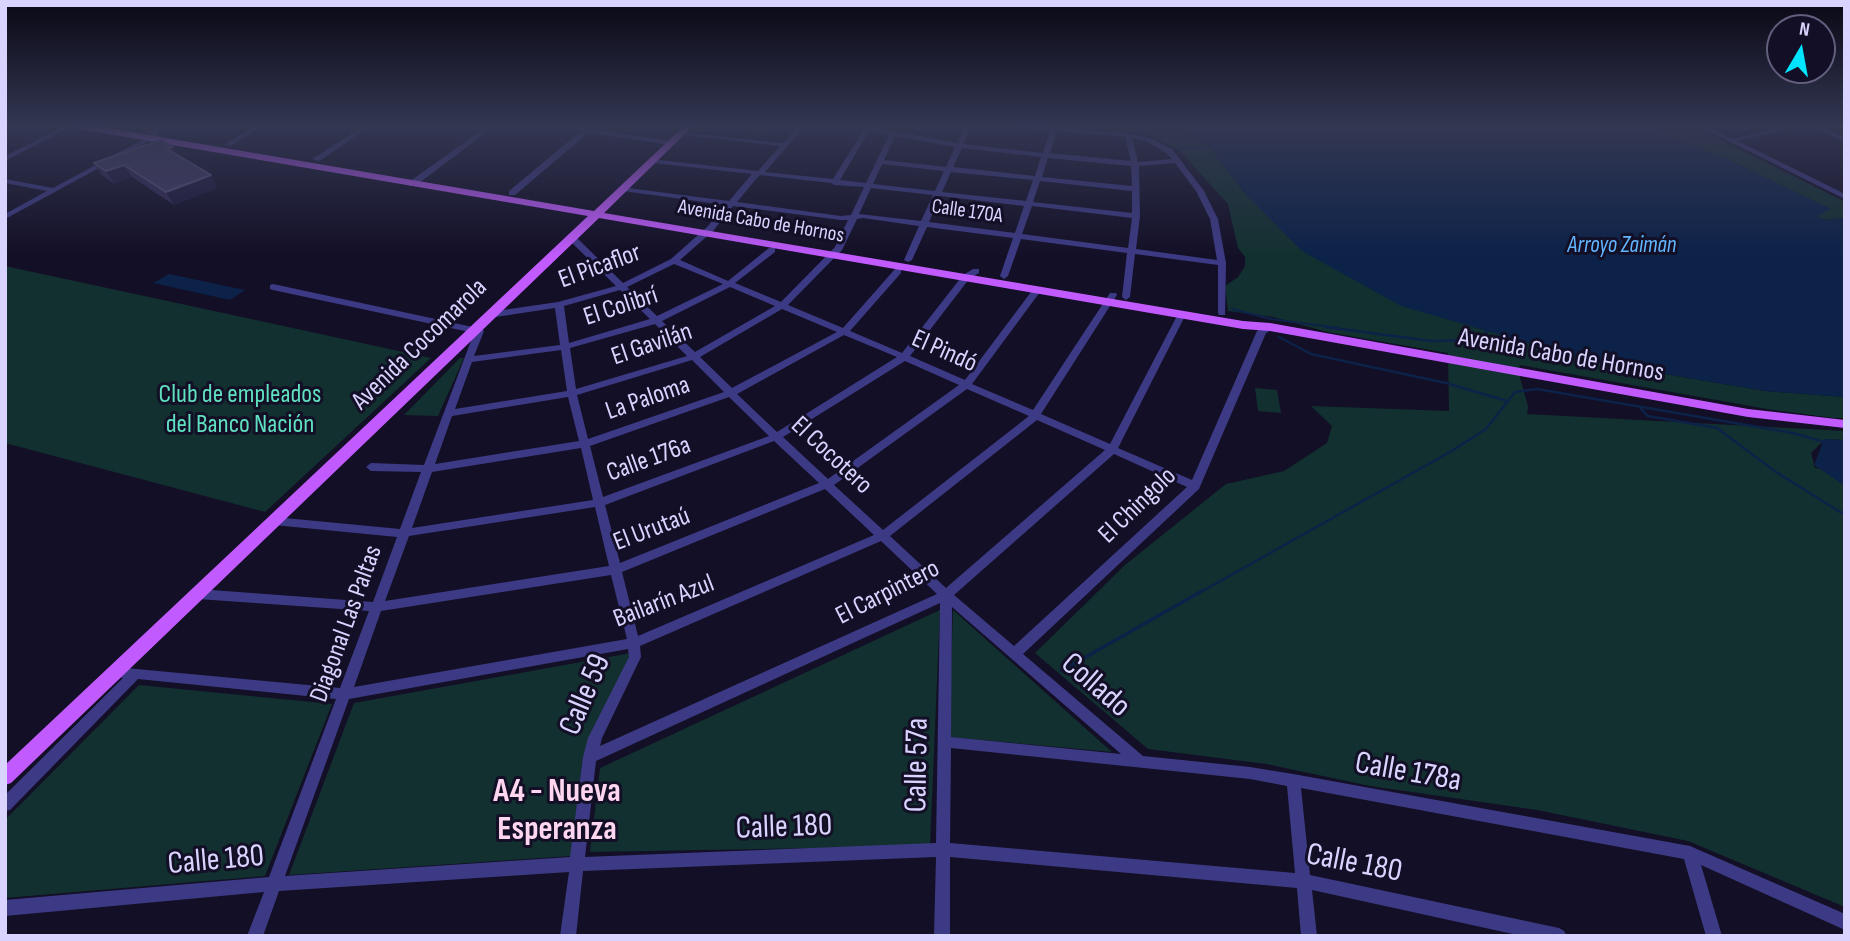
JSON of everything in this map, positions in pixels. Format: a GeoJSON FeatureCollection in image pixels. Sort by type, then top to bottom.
{"type":"FeatureCollection","features":[{"type":"Feature","properties":{"kind":"main road","name":"Avenida Cabo de Hornos"},"geometry":{"type":"LineString","coordinates":[[353,170],[971,274],[1004,276],[1182,314],[1270,327],[1748,413],[1845,425]]}},
{"type":"Feature","properties":{"kind":"main road","name":"Avenida Cabo de Hornos"},"geometry":{"type":"LineString","coordinates":[[366,170],[417,181],[512,193],[598,211]]}},
{"type":"Feature","properties":{"kind":"main road","name":"Avenida Cocomarola"},"geometry":{"type":"LineString","coordinates":[[5,777],[643,170]]}},
{"type":"Feature","properties":{"kind":"main road","name":"Avenida Cabo de Hornos"},"geometry":{"type":"LineString","coordinates":[[836,252],[908,260],[1037,290],[1111,298],[1126,297],[1252,318],[1270,327]]}},
{"type":"Feature","properties":{"kind":"street"},"geometry":{"type":"LineString","coordinates":[[5,217],[89,170]]}},
{"type":"Feature","properties":{"kind":"street"},"geometry":{"type":"LineString","coordinates":[[417,181],[432,170]]}},
{"type":"Feature","properties":{"kind":"street"},"geometry":{"type":"LineString","coordinates":[[512,193],[539,170]]}},
{"type":"Feature","properties":{"kind":"street"},"geometry":{"type":"LineString","coordinates":[[725,170],[1136,216]]}},
{"type":"Feature","properties":{"kind":"street"},"geometry":{"type":"LineString","coordinates":[[709,230],[762,170]]}},
{"type":"Feature","properties":{"kind":"street"},"geometry":{"type":"LineString","coordinates":[[834,183],[842,170]]}},
{"type":"Feature","properties":{"kind":"street","name":"El Gavilán"},"geometry":{"type":"LineString","coordinates":[[447,414],[572,393],[693,357],[782,306],[836,252],[877,170]]}},
{"type":"Feature","properties":{"kind":"street"},"geometry":{"type":"LineString","coordinates":[[908,260],[949,170]]}},
{"type":"Feature","properties":{"kind":"street"},"geometry":{"type":"LineString","coordinates":[[958,170],[1136,189]]}},
{"type":"Feature","properties":{"kind":"street"},"geometry":{"type":"LineString","coordinates":[[1004,276],[1039,170]]}},
{"type":"Feature","properties":{"kind":"street"},"geometry":{"type":"LineString","coordinates":[[1126,297],[1136,216],[1135,170]]}},
{"type":"Feature","properties":{"kind":"street"},"geometry":{"type":"LineString","coordinates":[[1184,170],[1208,205],[1222,262],[1223,313]]}},
{"type":"Feature","properties":{"kind":"street"},"geometry":{"type":"LineString","coordinates":[[1791,170],[1845,197]]}},
{"type":"Feature","properties":{"kind":"street"},"geometry":{"type":"LineString","coordinates":[[5,181],[54,190]]}},
{"type":"Feature","properties":{"kind":"street"},"geometry":{"type":"LineString","coordinates":[[1829,188],[1845,184]]}},
{"type":"Feature","properties":{"kind":"street","name":"Calle 170A"},"geometry":{"type":"LineString","coordinates":[[623,189],[1222,262]]}},
{"type":"Feature","properties":{"kind":"street","name":"El Picaflor"},"geometry":{"type":"LineString","coordinates":[[489,315],[559,305],[621,287],[674,261],[709,230]]}},
{"type":"Feature","properties":{"kind":"street","name":"El Cocotero"},"geometry":{"type":"LineString","coordinates":[[571,237],[776,437],[946,595],[1015,653]]}},
{"type":"Feature","properties":{"kind":"street","name":"El Colibrí"},"geometry":{"type":"LineString","coordinates":[[467,360],[565,347],[657,320],[728,285],[772,250]]}},
{"type":"Feature","properties":{"kind":"street","name":"El Pindó"},"geometry":{"type":"LineString","coordinates":[[674,261],[904,357],[1034,417],[1195,486]]}},
{"type":"Feature","properties":{"kind":"street","name":"La Paloma"},"geometry":{"type":"LineString","coordinates":[[371,467],[426,469],[584,444],[731,393],[844,332],[898,271]]}},
{"type":"Feature","properties":{"kind":"street","name":"Calle 176a"},"geometry":{"type":"LineString","coordinates":[[274,521],[404,533],[598,503],[776,437],[904,357],[971,274]]}},
{"type":"Feature","properties":{"kind":"street"},"geometry":{"type":"LineString","coordinates":[[273,286],[476,328]]}},
{"type":"Feature","properties":{"kind":"street","name":"El Urutaú"},"geometry":{"type":"LineString","coordinates":[[198,594],[379,607],[614,569],[828,484],[966,385],[1037,290]]}},
{"type":"Feature","properties":{"kind":"street","name":"Bailarín Azul"},"geometry":{"type":"LineString","coordinates":[[116,672],[346,694],[634,643],[882,536],[1034,417],[1111,298]]}},
{"type":"Feature","properties":{"kind":"street"},"geometry":{"type":"LineString","coordinates":[[559,305],[572,393],[634,643]]}},
{"type":"Feature","properties":{"kind":"street","name":"El Carpintero"},"geometry":{"type":"LineString","coordinates":[[590,757],[946,595],[1112,450],[1182,314]]}},
{"type":"Feature","properties":{"kind":"street","name":"El Chingolo"},"geometry":{"type":"LineString","coordinates":[[1015,653],[1195,486],[1262,331],[1270,327]]}},
{"type":"Feature","properties":{"kind":"street","name":"Diagonal Las Paltas"},"geometry":{"type":"LineString","coordinates":[[255,936],[379,607],[426,469],[479,331],[476,328]]}},
{"type":"Feature","properties":{"kind":"street","name":"Calle 57a"},"geometry":{"type":"LineString","coordinates":[[942,936],[946,595]]}},
{"type":"Feature","properties":{"kind":"street","name":"Calle 59"},"geometry":{"type":"LineString","coordinates":[[568,936],[590,757],[595,738],[635,657],[634,643]]}},
{"type":"Feature","properties":{"kind":"street","name":"Collado"},"geometry":{"type":"LineString","coordinates":[[1015,653],[1139,761]]}},
{"type":"Feature","properties":{"kind":"street"},"geometry":{"type":"LineString","coordinates":[[5,806],[135,674]]}},
{"type":"Feature","properties":{"kind":"street","name":"Calle 178a"},"geometry":{"type":"LineString","coordinates":[[946,742],[1139,761],[1293,780],[1690,853],[1845,922]]}},
{"type":"Feature","properties":{"kind":"street"},"geometry":{"type":"LineString","coordinates":[[1293,780],[1309,936]]}},
{"type":"Feature","properties":{"kind":"street","name":"Calle 180"},"geometry":{"type":"LineString","coordinates":[[5,908],[274,884],[577,864],[945,850],[1303,881],[1559,936]]}},
{"type":"Feature","properties":{"kind":"street"},"geometry":{"type":"LineString","coordinates":[[1690,853],[1714,936]]}},
{"type":"Feature","properties":{"kind":"green space"},"geometry":{"type":"Polygon","coordinates":[[[1197,170],[1227,170],[1248,197],[1594,362],[1765,391],[1845,397],[1845,418],[1834,418],[1767,409],[1520,365],[1518,371],[1528,406],[1527,414],[1845,431],[1845,440],[1825,439],[1811,453],[1815,468],[1845,470],[1845,907],[1688,841],[1537,810],[1370,786],[1266,764],[1148,749],[1035,653],[1125,565],[1226,484],[1284,471],[1327,443],[1332,426],[1311,406],[1449,411],[1448,353],[1327,332],[1273,317],[1228,311],[1225,286],[1238,277],[1245,266],[1245,257],[1238,248],[1228,204],[1197,170]]]}},
{"type":"Feature","properties":{"kind":"green space"},"geometry":{"type":"Polygon","coordinates":[[[1749,170],[1781,170],[1845,202],[1845,218],[1825,220],[1816,216],[1830,209],[1749,170]]]}},
{"type":"Feature","properties":{"kind":"green space","name":"Club de empleados del Banco Nación"},"geometry":{"type":"Polygon","coordinates":[[[5,266],[431,358],[265,512],[5,443],[5,266]]]}},
{"type":"Feature","properties":{"kind":"green space"},"geometry":{"type":"Polygon","coordinates":[[[460,358],[464,358],[438,416],[404,415],[460,358]]]}},
{"type":"Feature","properties":{"kind":"green space"},"geometry":{"type":"Polygon","coordinates":[[[1255,388],[1277,390],[1281,413],[1258,411],[1255,388]]]}},
{"type":"Feature","properties":{"kind":"green space"},"geometry":{"type":"Polygon","coordinates":[[[940,610],[930,846],[590,852],[600,768],[940,610]]]}},
{"type":"Feature","properties":{"kind":"green space"},"geometry":{"type":"Polygon","coordinates":[[[953,610],[1112,752],[949,737],[953,610]]]}},
{"type":"Feature","properties":{"kind":"green space"},"geometry":{"type":"Polygon","coordinates":[[[631,653],[582,764],[571,856],[289,875],[354,703],[631,653]]]}},
{"type":"Feature","properties":{"kind":"green space"},"geometry":{"type":"Polygon","coordinates":[[[139,685],[332,704],[265,876],[5,898],[5,820],[139,685]]]}},
{"type":"Feature","properties":{"kind":"water","name":"Arroyo Zaimán"},"geometry":{"type":"Polygon","coordinates":[[[1227,170],[1750,170],[1831,209],[1817,216],[1825,220],[1845,218],[1845,397],[1765,391],[1594,362],[1401,306],[1302,251],[1248,197],[1227,170]]]}},
{"type":"Feature","properties":{"kind":"water"},"geometry":{"type":"Polygon","coordinates":[[[169,274],[245,290],[230,300],[153,283],[169,274]]]}},
{"type":"Feature","properties":{"kind":"water"},"geometry":{"type":"Polygon","coordinates":[[[1824,439],[1845,440],[1845,486],[1814,465],[1824,439]]]}},
{"type":"Feature","properties":{"kind":"building"},"geometry":{"type":"Polygon","coordinates":[[[132,170],[202,170],[211,175],[166,192],[132,170]]]}},
{"type":"Feature","properties":{"kind":"waterway"},"geometry":{"type":"LineString","coordinates":[[1232,309],[1271,319],[1339,328]]}},
{"type":"Feature","properties":{"kind":"waterway"},"geometry":{"type":"LineString","coordinates":[[1326,327],[1431,341],[1479,340],[1487,331]]}},
{"type":"Feature","properties":{"kind":"waterway"},"geometry":{"type":"LineString","coordinates":[[1279,337],[1311,354],[1446,383],[1507,401]]}},
{"type":"Feature","properties":{"kind":"waterway"},"geometry":{"type":"LineString","coordinates":[[1199,593],[1450,452],[1486,429],[1515,392],[1537,389],[1793,433],[1824,442]]}},
{"type":"Feature","properties":{"kind":"waterway"},"geometry":{"type":"LineString","coordinates":[[1641,409],[1648,416],[1717,428],[1776,472],[1845,515]]}},
{"type":"Feature","properties":{"kind":"waterway"},"geometry":{"type":"LineString","coordinates":[[1061,671],[1202,591]]}},
{"type":"Feature","properties":{"kind":"district","name":"A4 - Nueva Esperanza"},"geometry":{"type":"Point","coordinates":[557,812]}}]}
